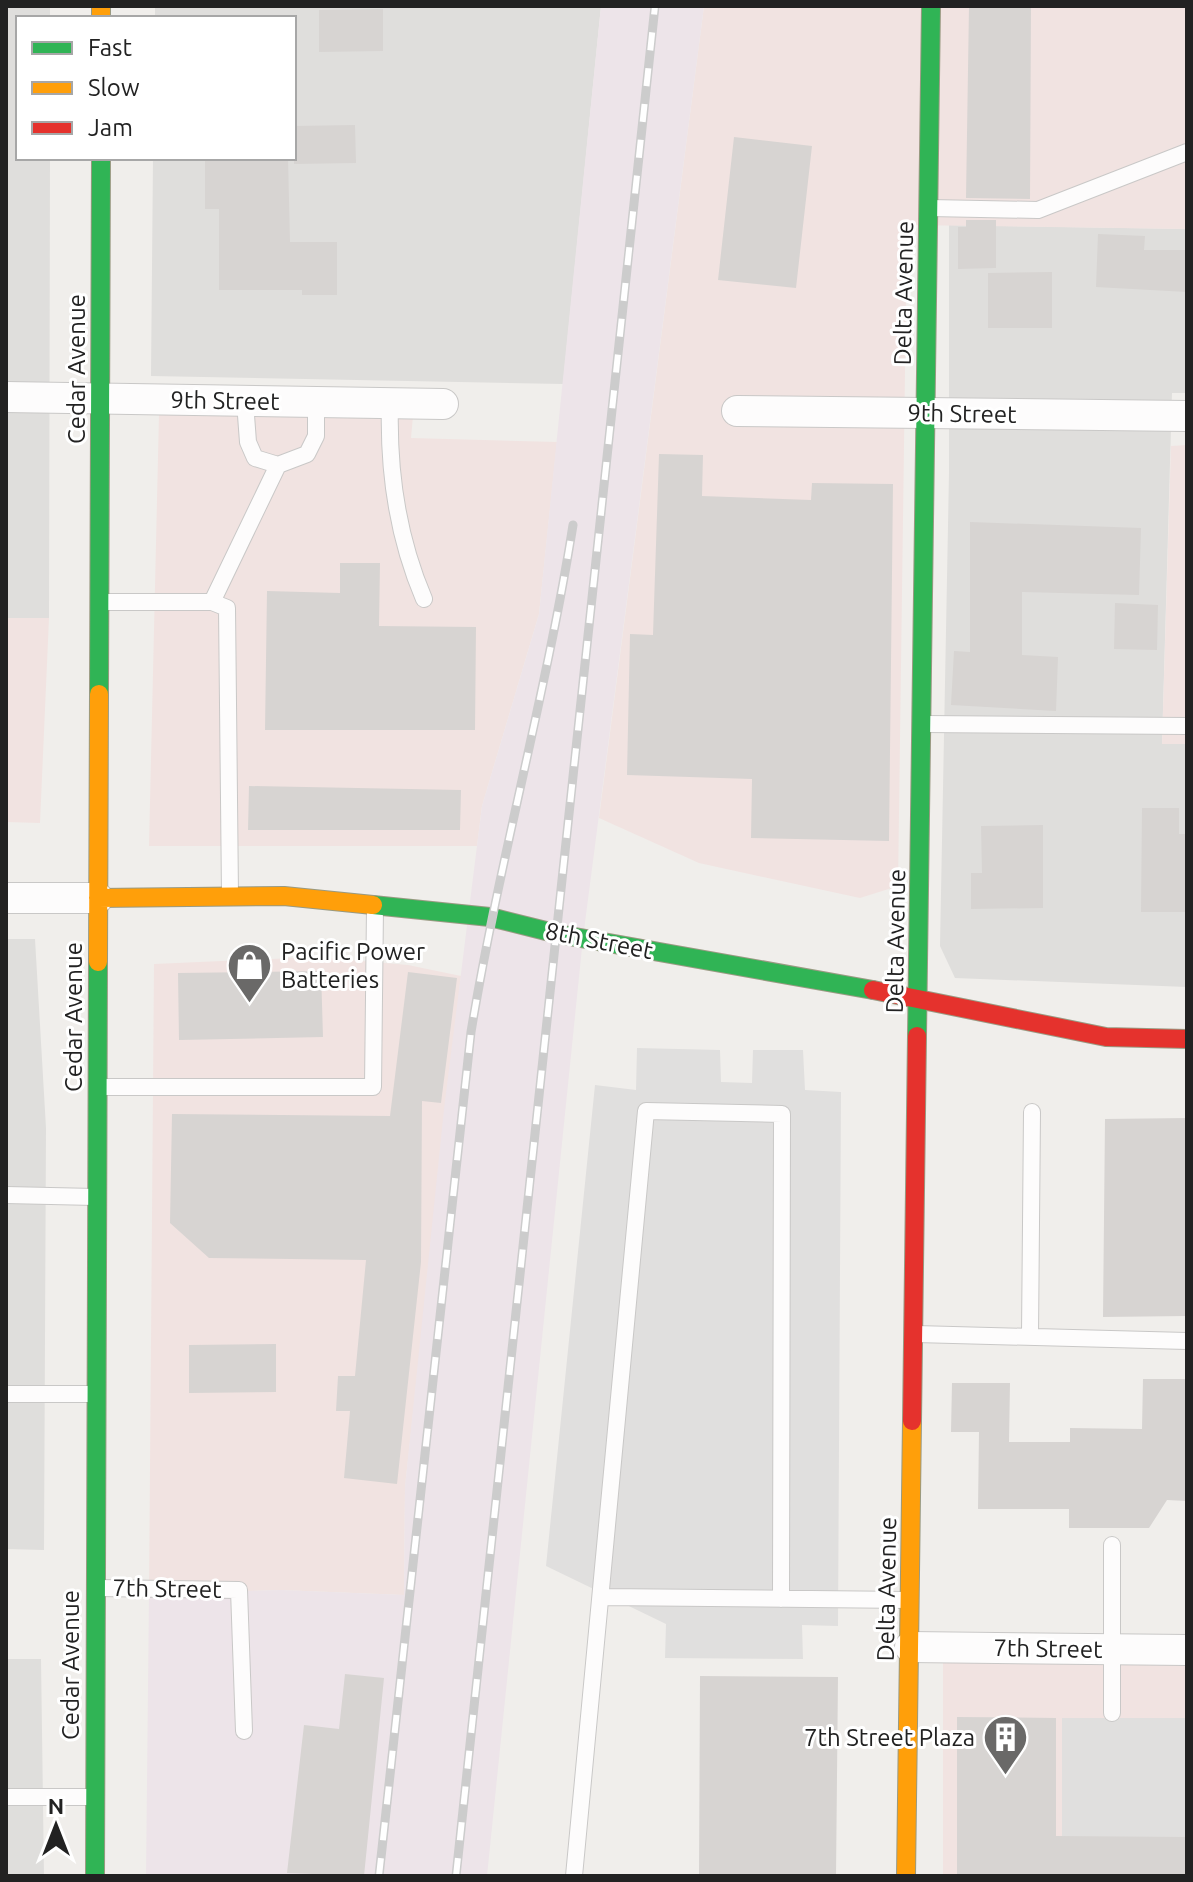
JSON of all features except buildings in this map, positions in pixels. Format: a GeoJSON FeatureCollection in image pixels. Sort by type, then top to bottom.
{"type":"FeatureCollection","features":[{"type":"Feature","properties":{"kind":"street","name":"Delta Avenue"},"geometry":{"type":"LineString","coordinates":[[906,1876],[931,6]]}},
{"type":"Feature","properties":{"kind":"street","name":"Cedar Avenue"},"geometry":{"type":"LineString","coordinates":[[95,1876],[101,160]]}},
{"type":"Feature","properties":{"kind":"street","name":"9th Street"},"geometry":{"type":"LineString","coordinates":[[6,397],[443,404]]}},
{"type":"Feature","properties":{"kind":"street","name":"9th Street"},"geometry":{"type":"LineString","coordinates":[[737,411],[1187,416]]}},
{"type":"Feature","properties":{"kind":"street","name":"8th Street"},"geometry":{"type":"LineString","coordinates":[[6,898],[284,896],[490,917],[558,934],[920,999],[1106,1037],[1187,1039]]}},
{"type":"Feature","properties":{"kind":"street","name":"7th Street"},"geometry":{"type":"LineString","coordinates":[[910,1647],[1187,1650]]}},
{"type":"Feature","properties":{"kind":"lane"},"geometry":{"type":"LineString","coordinates":[[929,208],[1038,210],[1187,152]]}},
{"type":"Feature","properties":{"kind":"lane"},"geometry":{"type":"LineString","coordinates":[[245,402],[248,442],[255,458],[278,465],[307,454],[316,436],[316,402]]}},
{"type":"Feature","properties":{"kind":"lane"},"geometry":{"type":"LineString","coordinates":[[390,404],[394,504],[410,567],[424,599]]}},
{"type":"Feature","properties":{"kind":"lane"},"geometry":{"type":"LineString","coordinates":[[212,602],[278,465]]}},
{"type":"Feature","properties":{"kind":"lane"},"geometry":{"type":"LineString","coordinates":[[100,602],[212,602],[227,608],[230,897]]}},
{"type":"Feature","properties":{"kind":"lane"},"geometry":{"type":"LineString","coordinates":[[923,724],[1187,726]]}},
{"type":"Feature","properties":{"kind":"lane"},"geometry":{"type":"LineString","coordinates":[[97,1087],[373,1087],[375,906]]}},
{"type":"Feature","properties":{"kind":"lane"},"geometry":{"type":"LineString","coordinates":[[574,1876],[603,1597],[646,1111],[782,1114],[781,1599]]}},
{"type":"Feature","properties":{"kind":"lane"},"geometry":{"type":"LineString","coordinates":[[1030,1335],[1032,1112]]}},
{"type":"Feature","properties":{"kind":"lane"},"geometry":{"type":"LineString","coordinates":[[6,1195],[97,1197]]}},
{"type":"Feature","properties":{"kind":"lane"},"geometry":{"type":"LineString","coordinates":[[915,1334],[1187,1341]]}},
{"type":"Feature","properties":{"kind":"lane"},"geometry":{"type":"LineString","coordinates":[[6,1394],[96,1394]]}},
{"type":"Feature","properties":{"kind":"lane"},"geometry":{"type":"LineString","coordinates":[[1112,1545],[1112,1713]]}},
{"type":"Feature","properties":{"kind":"lane","name":"7th Street"},"geometry":{"type":"LineString","coordinates":[[96,1588],[239,1590],[244,1731]]}},
{"type":"Feature","properties":{"kind":"lane"},"geometry":{"type":"LineString","coordinates":[[603,1597],[911,1600]]}},
{"type":"Feature","properties":{"kind":"lane"},"geometry":{"type":"LineString","coordinates":[[6,1797],[95,1797]]}},
{"type":"Feature","properties":{"kind":"shaded area"},"geometry":{"type":"Polygon","coordinates":[[[6,6],[50,6],[50,16],[16,16],[16,160],[50,160],[49,618],[6,618],[6,6]]]}},
{"type":"Feature","properties":{"kind":"shaded area"},"geometry":{"type":"Polygon","coordinates":[[[155,6],[601,6],[563,384],[151,376],[153,160],[296,160],[296,16],[155,16],[155,6]]]}},
{"type":"Feature","properties":{"kind":"shaded area"},"geometry":{"type":"Polygon","coordinates":[[[601,6],[704,6],[583,938],[487,1876],[146,1876],[149,1594],[281,1590],[404,1595],[405,1487],[444,1109],[482,806],[539,614],[601,6]]]}},
{"type":"Feature","properties":{"kind":"shaded area"},"geometry":{"type":"Polygon","coordinates":[[[704,6],[1187,6],[1187,229],[907,225],[898,886],[860,898],[699,863],[599,818],[704,6]]]}},
{"type":"Feature","properties":{"kind":"shaded area"},"geometry":{"type":"Polygon","coordinates":[[[949,225],[1187,229],[1187,393],[1172,393],[1162,744],[1187,744],[1187,987],[955,978],[940,946],[949,473],[949,225]]]}},
{"type":"Feature","properties":{"kind":"shaded area"},"geometry":{"type":"Polygon","coordinates":[[[159,414],[413,416],[411,438],[557,442],[539,614],[482,806],[477,846],[149,846],[159,414]]]}},
{"type":"Feature","properties":{"kind":"shaded area"},"geometry":{"type":"Polygon","coordinates":[[[1187,445],[1187,744],[1162,744],[1171,446],[1187,445]]]}},
{"type":"Feature","properties":{"kind":"shaded area"},"geometry":{"type":"Polygon","coordinates":[[[6,618],[49,618],[40,823],[6,822],[6,618]]]}},
{"type":"Feature","properties":{"kind":"shaded area"},"geometry":{"type":"Polygon","coordinates":[[[6,939],[35,939],[46,1128],[44,1550],[6,1549],[6,939]]]}},
{"type":"Feature","properties":{"kind":"shaded area"},"geometry":{"type":"Polygon","coordinates":[[[316,957],[408,965],[461,976],[405,1487],[404,1595],[281,1590],[149,1594],[154,964],[316,957]]]}},
{"type":"Feature","properties":{"kind":"shaded area"},"geometry":{"type":"Polygon","coordinates":[[[637,1048],[720,1050],[721,1082],[752,1083],[753,1050],[803,1050],[805,1090],[841,1092],[838,1626],[802,1625],[803,1659],[665,1658],[666,1624],[546,1566],[595,1085],[636,1090],[637,1048]]]}},
{"type":"Feature","properties":{"kind":"shaded area"},"geometry":{"type":"Polygon","coordinates":[[[6,1659],[41,1659],[44,1876],[6,1876],[6,1659]]]}},
{"type":"Feature","properties":{"kind":"shaded area"},"geometry":{"type":"Polygon","coordinates":[[[943,1661],[1187,1664],[1187,1876],[943,1876],[943,1661]]]}},
{"type":"Feature","properties":{"kind":"shaded area"},"geometry":{"type":"Polygon","coordinates":[[[1062,1718],[1187,1718],[1187,1837],[1062,1837],[1062,1718]]]}},
{"type":"Feature","properties":{"kind":"railway"},"geometry":{"type":"LineString","coordinates":[[456,1876],[655,6]]}},
{"type":"Feature","properties":{"kind":"railway"},"geometry":{"type":"LineString","coordinates":[[379,1876],[471,1032],[550,652],[573,525]]}},
{"type":"Feature","properties":{"kind":"traffic: fast"},"geometry":{"type":"LineString","coordinates":[[917,1036],[931,6]]}},
{"type":"Feature","properties":{"kind":"traffic: fast"},"geometry":{"type":"LineString","coordinates":[[99,694],[101,160]]}},
{"type":"Feature","properties":{"kind":"traffic: fast"},"geometry":{"type":"LineString","coordinates":[[373,905],[490,917],[558,934],[873,990]]}},
{"type":"Feature","properties":{"kind":"traffic: fast"},"geometry":{"type":"LineString","coordinates":[[95,1876],[98,962]]}},
{"type":"Feature","properties":{"kind":"traffic: slow"},"geometry":{"type":"LineString","coordinates":[[101,6],[101,16]]}},
{"type":"Feature","properties":{"kind":"traffic: slow"},"geometry":{"type":"LineString","coordinates":[[98,962],[99,694]]}},
{"type":"Feature","properties":{"kind":"traffic: slow"},"geometry":{"type":"LineString","coordinates":[[98,898],[284,896],[373,905]]}},
{"type":"Feature","properties":{"kind":"traffic: slow"},"geometry":{"type":"LineString","coordinates":[[906,1876],[912,1421]]}},
{"type":"Feature","properties":{"kind":"traffic: jam"},"geometry":{"type":"LineString","coordinates":[[873,990],[1106,1037],[1187,1039]]}},
{"type":"Feature","properties":{"kind":"traffic: jam"},"geometry":{"type":"LineString","coordinates":[[912,1421],[917,1036]]}},
{"type":"Feature","properties":{"kind":"place","name":"Pacific Power Batteries"},"geometry":{"type":"Point","coordinates":[250,1005]}},
{"type":"Feature","properties":{"kind":"place","name":"7th Street Plaza"},"geometry":{"type":"Point","coordinates":[1006,1777]}}]}
